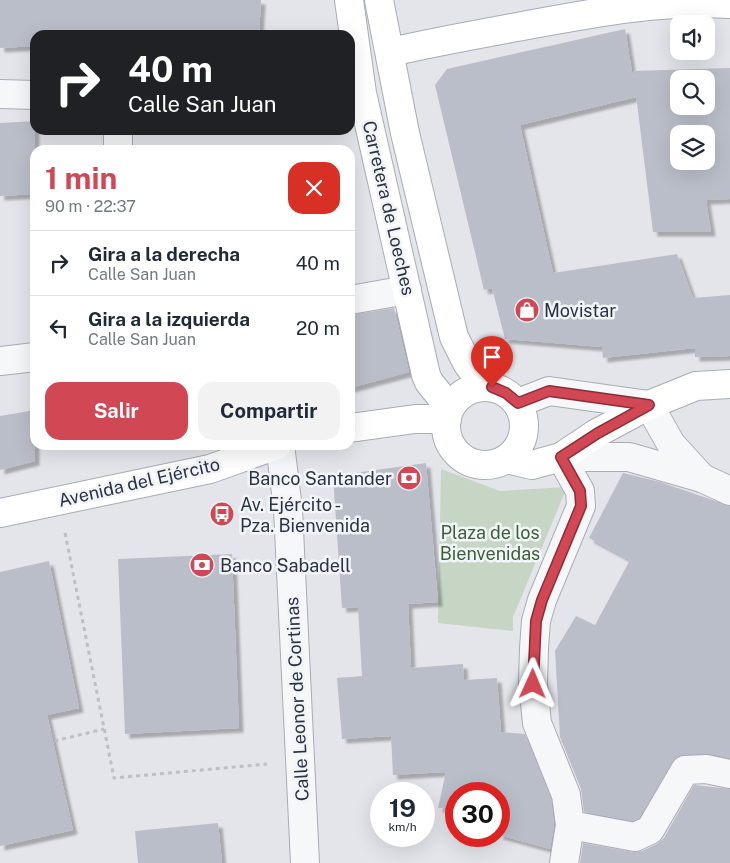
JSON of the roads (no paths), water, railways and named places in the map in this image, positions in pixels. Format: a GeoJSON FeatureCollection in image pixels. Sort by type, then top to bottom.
{"type":"FeatureCollection","features":[{"type":"Feature","properties":{"kind":"street","name":"Carretera de Loeches"},"geometry":{"type":"LineString","coordinates":[[349,0],[351,30]]}},
{"type":"Feature","properties":{"kind":"street","name":"Carretera de Loeches"},"geometry":{"type":"LineString","coordinates":[[379,0],[391,52],[405,133],[454,337],[467,363],[484,386]]}},
{"type":"Feature","properties":{"kind":"street"},"geometry":{"type":"LineString","coordinates":[[391,52],[429,43],[619,8],[708,3],[730,4]]}},
{"type":"Feature","properties":{"kind":"street","name":"Carretera de Loeches"},"geometry":{"type":"LineString","coordinates":[[355,81],[356,94],[429,382],[449,414]]}},
{"type":"Feature","properties":{"kind":"street"},"geometry":{"type":"LineString","coordinates":[[0,94],[30,95]]}},
{"type":"Feature","properties":{"kind":"street"},"geometry":{"type":"LineString","coordinates":[[355,299],[407,290]]}},
{"type":"Feature","properties":{"kind":"street"},"geometry":{"type":"LineString","coordinates":[[0,361],[30,358]]}},
{"type":"Feature","properties":{"kind":"street"},"geometry":{"type":"LineString","coordinates":[[506,459],[532,466],[561,457],[598,433],[649,405],[696,386],[730,384]]}},
{"type":"Feature","properties":{"kind":"street"},"geometry":{"type":"LineString","coordinates":[[484,386],[500,389],[518,403],[523,414],[525,427],[519,445],[506,459],[487,465],[468,461],[459,455],[448,439],[449,414],[464,392],[484,386]]}},
{"type":"Feature","properties":{"kind":"street"},"geometry":{"type":"LineString","coordinates":[[518,403],[549,391],[649,405]]}},
{"type":"Feature","properties":{"kind":"street"},"geometry":{"type":"LineString","coordinates":[[649,405],[671,444],[702,478]]}},
{"type":"Feature","properties":{"kind":"street"},"geometry":{"type":"LineString","coordinates":[[355,427],[449,414]]}},
{"type":"Feature","properties":{"kind":"street","name":"Avenida del Ejército"},"geometry":{"type":"LineString","coordinates":[[0,513],[210,469],[264,450]]}},
{"type":"Feature","properties":{"kind":"street","name":"Calle Leonor de Cortinas"},"geometry":{"type":"LineString","coordinates":[[279,450],[288,509],[305,863]]}},
{"type":"Feature","properties":{"kind":"street"},"geometry":{"type":"LineString","coordinates":[[561,457],[629,457],[702,478],[730,491]]}},
{"type":"Feature","properties":{"kind":"street"},"geometry":{"type":"LineString","coordinates":[[561,457],[580,491],[581,506],[542,600],[536,621],[533,684],[537,723],[566,795],[570,825],[564,862]]}},
{"type":"Feature","properties":{"kind":"street"},"geometry":{"type":"LineString","coordinates":[[570,825],[635,837],[650,830],[685,770],[706,769],[730,774]]}},
{"type":"Feature","properties":{"kind":"place","name":"Movistar"},"geometry":{"type":"Point","coordinates":[527,310]}},
{"type":"Feature","properties":{"kind":"place","name":"Banco Santander"},"geometry":{"type":"Point","coordinates":[409,478]}},
{"type":"Feature","properties":{"kind":"place","name":"Av. Ejército - Pza. Bienvenida"},"geometry":{"type":"Point","coordinates":[222,514]}},
{"type":"Feature","properties":{"kind":"place","name":"Banco Sabadell"},"geometry":{"type":"Point","coordinates":[202,565]}},
{"type":"Feature","properties":{"kind":"park label","name":"Plaza de los Bienvenidas"},"geometry":{"type":"Point","coordinates":[490,542]}}]}
